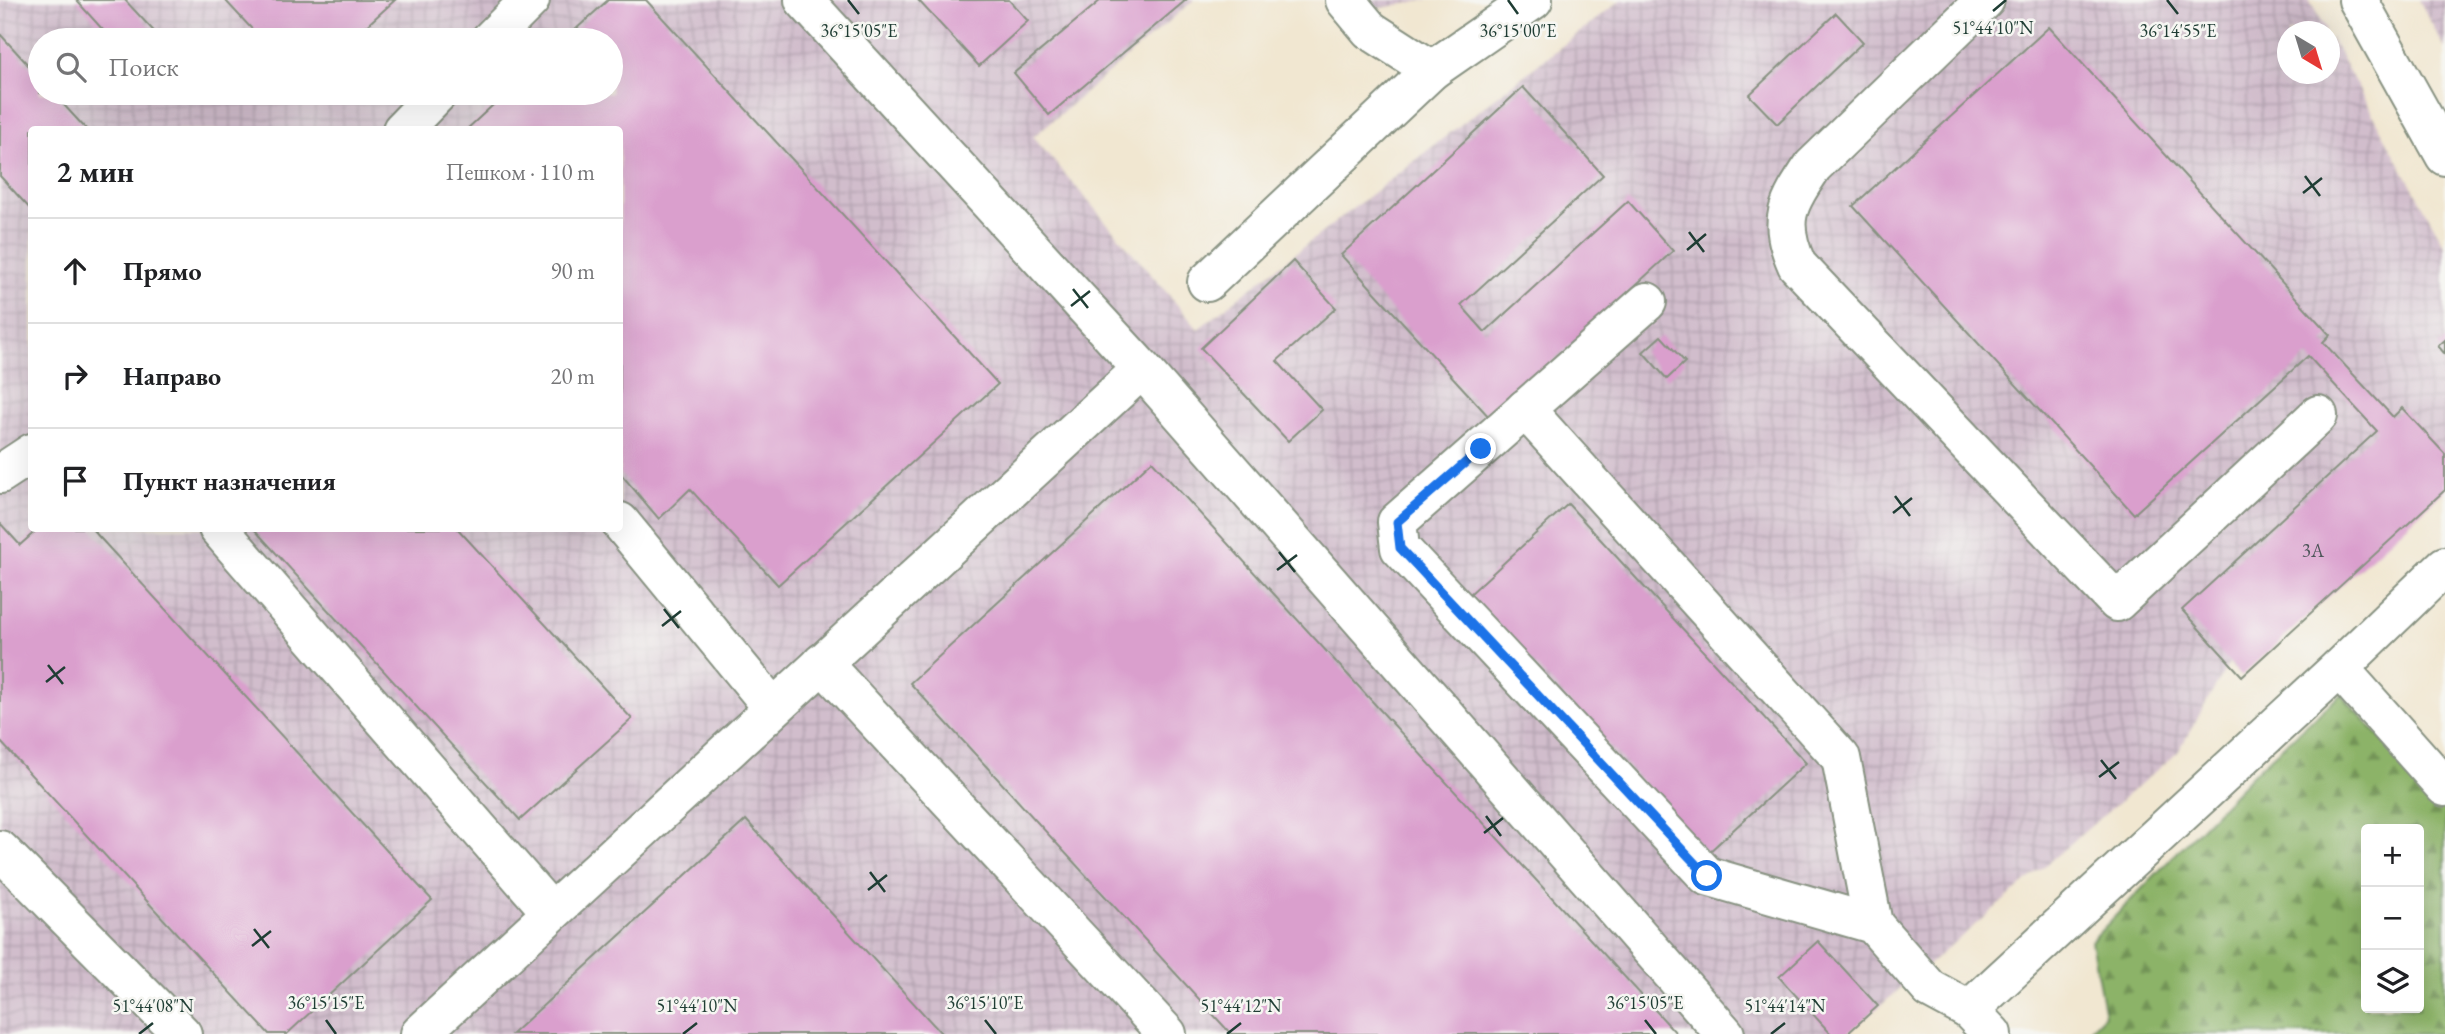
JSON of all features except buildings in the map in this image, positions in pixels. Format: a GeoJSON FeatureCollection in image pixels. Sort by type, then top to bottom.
{"type":"FeatureCollection","features":[{"type":"Feature","properties":{"kind":"street"},"geometry":{"type":"LineString","coordinates":[[502,28],[530,0]]}},
{"type":"Feature","properties":{"kind":"street"},"geometry":{"type":"LineString","coordinates":[[804,0],[1142,369],[1725,1034]]}},
{"type":"Feature","properties":{"kind":"street"},"geometry":{"type":"LineString","coordinates":[[1345,0],[1370,30],[1432,71]]}},
{"type":"Feature","properties":{"kind":"street"},"geometry":{"type":"LineString","coordinates":[[1207,282],[1432,71],[1533,0]]}},
{"type":"Feature","properties":{"kind":"street"},"geometry":{"type":"LineString","coordinates":[[1985,0],[1813,166],[1793,196],[1785,220],[1787,243],[1797,265],[2117,602],[2318,415]]}},
{"type":"Feature","properties":{"kind":"street"},"geometry":{"type":"LineString","coordinates":[[2358,0],[2445,156]]}},
{"type":"Feature","properties":{"kind":"street"},"geometry":{"type":"LineString","coordinates":[[406,126],[426,105]]}},
{"type":"Feature","properties":{"kind":"street"},"geometry":{"type":"LineString","coordinates":[[1647,302],[1397,522],[1400,548],[1707,876],[1873,924]]}},
{"type":"Feature","properties":{"kind":"street"},"geometry":{"type":"LineString","coordinates":[[420,1034],[1142,369]]}},
{"type":"Feature","properties":{"kind":"street"},"geometry":{"type":"LineString","coordinates":[[1525,409],[1841,758],[1873,924],[1930,989],[1980,1022],[2445,566]]}},
{"type":"Feature","properties":{"kind":"street"},"geometry":{"type":"LineString","coordinates":[[0,474],[28,456]]}},
{"type":"Feature","properties":{"kind":"street"},"geometry":{"type":"LineString","coordinates":[[623,526],[773,708]]}},
{"type":"Feature","properties":{"kind":"street"},"geometry":{"type":"LineString","coordinates":[[221,532],[551,912]]}},
{"type":"Feature","properties":{"kind":"street"},"geometry":{"type":"LineString","coordinates":[[822,663],[1167,1034]]}},
{"type":"Feature","properties":{"kind":"street"},"geometry":{"type":"LineString","coordinates":[[2339,668],[2445,787]]}},
{"type":"Feature","properties":{"kind":"street"},"geometry":{"type":"LineString","coordinates":[[0,850],[182,1034]]}},
{"type":"Feature","properties":{"kind":"shaded area"},"geometry":{"type":"Polygon","coordinates":[[[0,0],[1194,0],[1033,137],[1198,329],[1621,0],[2309,0],[2321,21],[2277,21],[2277,84],[2340,84],[2340,55],[2445,246],[2445,490],[2242,676],[2229,663],[2178,752],[1847,1034],[0,1034],[0,0]]]}},
{"type":"Feature","properties":{"kind":"shaded area"},"geometry":{"type":"Polygon","coordinates":[[[1360,0],[1429,0],[1368,10],[1360,0]]]}},
{"type":"Feature","properties":{"kind":"shaded area"},"geometry":{"type":"Polygon","coordinates":[[[2419,0],[2445,0],[2445,49],[2419,0]]]}},
{"type":"Feature","properties":{"kind":"green space"},"geometry":{"type":"Polygon","coordinates":[[[2341,694],[2445,809],[2445,1034],[2086,1034],[2105,1015],[2091,941],[2261,766],[2341,694]]]}},
{"type":"Feature","properties":{"kind":"route"},"geometry":{"type":"LineString","coordinates":[[1481,449],[1397,522],[1400,548],[1707,876]]}}]}
